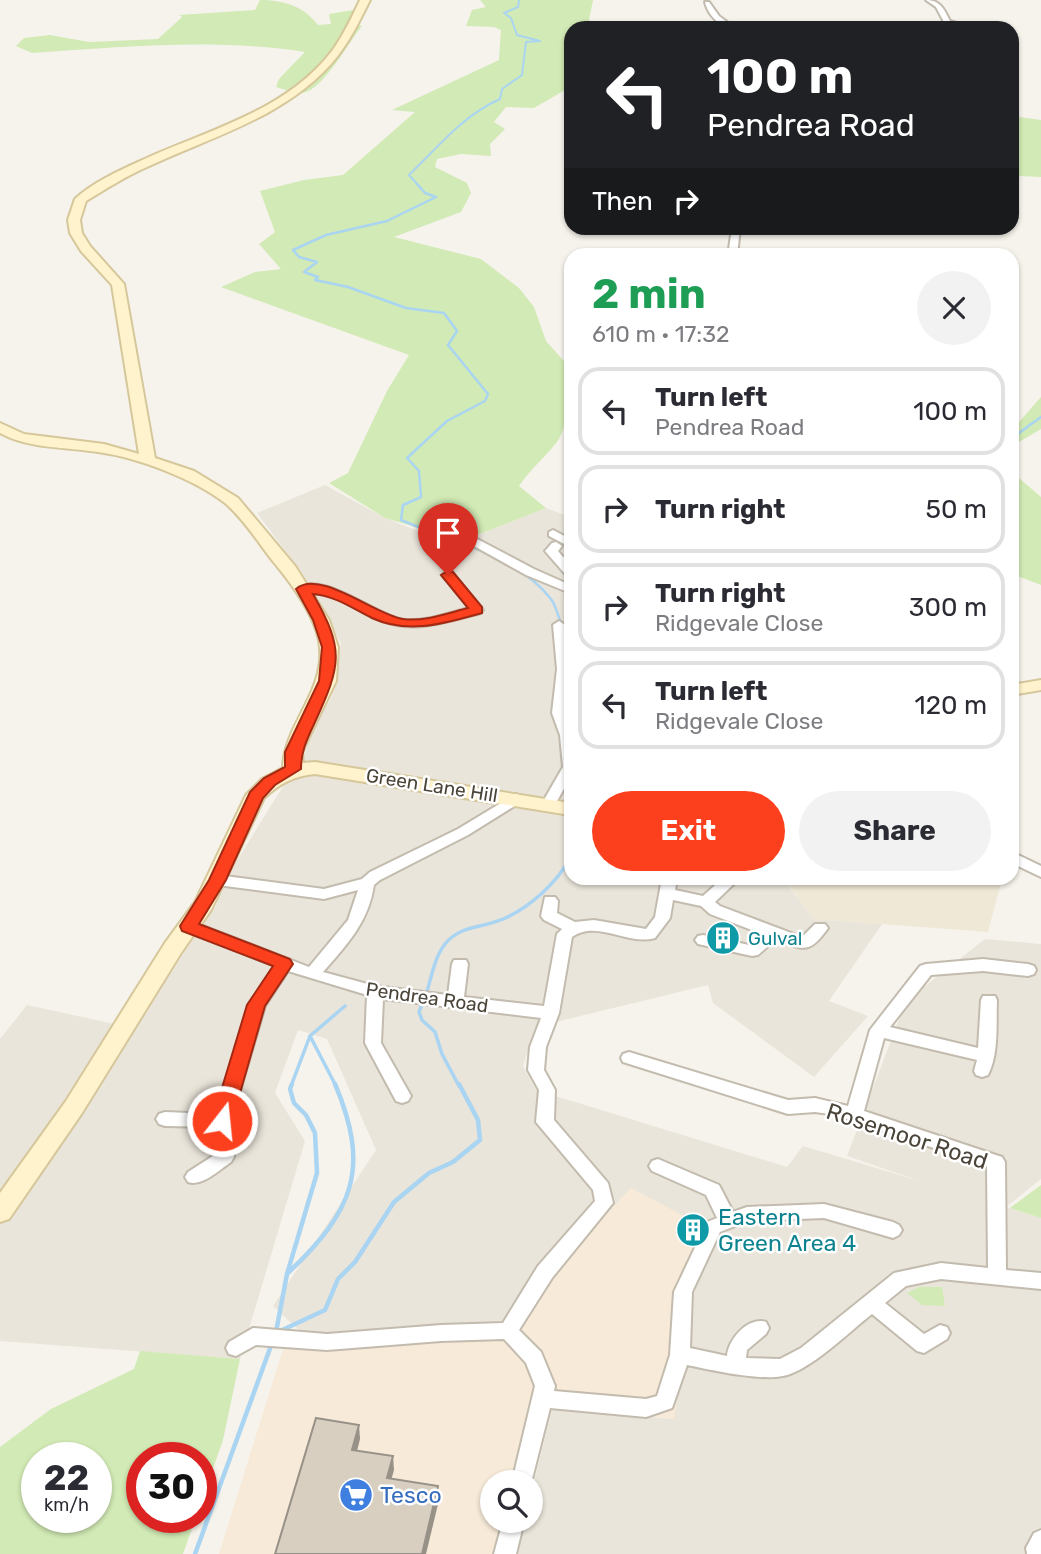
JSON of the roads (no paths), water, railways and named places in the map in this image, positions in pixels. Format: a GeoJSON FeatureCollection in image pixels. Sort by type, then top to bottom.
{"type":"FeatureCollection","features":[{"type":"Feature","properties":{"kind":"street"},"geometry":{"type":"LineString","coordinates":[[148,461],[118,285],[104,265],[78,242],[74,224],[81,199],[142,164],[247,119],[289,96],[323,68],[344,38],[365,0]]}},
{"type":"Feature","properties":{"kind":"street"},"geometry":{"type":"LineString","coordinates":[[929,0],[939,6],[946,21]]}},
{"type":"Feature","properties":{"kind":"street"},"geometry":{"type":"LineString","coordinates":[[707,3],[722,21]]}},
{"type":"Feature","properties":{"kind":"street"},"geometry":{"type":"LineString","coordinates":[[0,426],[20,438],[104,448],[189,474],[232,501],[269,542],[303,589],[320,620],[329,647],[327,681],[293,752],[293,769],[270,782],[256,795],[217,880],[74,1107],[0,1212]]}},
{"type":"Feature","properties":{"kind":"street"},"geometry":{"type":"LineString","coordinates":[[460,534],[530,572],[564,586]]}},
{"type":"Feature","properties":{"kind":"street"},"geometry":{"type":"LineString","coordinates":[[564,542],[555,540],[551,551],[564,561]]}},
{"type":"Feature","properties":{"kind":"street"},"geometry":{"type":"LineString","coordinates":[[303,589],[330,591],[402,624],[430,622],[477,610],[448,575]]}},
{"type":"Feature","properties":{"kind":"street"},"geometry":{"type":"LineString","coordinates":[[559,625],[563,669],[559,713],[564,729]]}},
{"type":"Feature","properties":{"kind":"street"},"geometry":{"type":"LineString","coordinates":[[1019,689],[1041,685]]}},
{"type":"Feature","properties":{"kind":"street","name":"Green Lane Hill"},"geometry":{"type":"LineString","coordinates":[[293,769],[315,768],[355,773],[564,808]]}},
{"type":"Feature","properties":{"kind":"street"},"geometry":{"type":"LineString","coordinates":[[548,805],[564,780]]}},
{"type":"Feature","properties":{"kind":"street"},"geometry":{"type":"LineString","coordinates":[[217,880],[324,894],[367,883],[375,876],[463,832],[516,799]]}},
{"type":"Feature","properties":{"kind":"street"},"geometry":{"type":"LineString","coordinates":[[1019,861],[1041,872]]}},
{"type":"Feature","properties":{"kind":"street"},"geometry":{"type":"LineString","coordinates":[[312,974],[359,918],[366,901],[367,883]]}},
{"type":"Feature","properties":{"kind":"street"},"geometry":{"type":"LineString","coordinates":[[706,902],[725,885]]}},
{"type":"Feature","properties":{"kind":"street"},"geometry":{"type":"LineString","coordinates":[[550,901],[549,916],[572,927],[588,925],[639,936],[650,934],[662,918],[669,886],[706,902],[715,910],[804,944],[820,928]]}},
{"type":"Feature","properties":{"kind":"street","name":"Pendrea Road"},"geometry":{"type":"LineString","coordinates":[[188,926],[312,974],[375,992],[551,1013]]}},
{"type":"Feature","properties":{"kind":"street"},"geometry":{"type":"LineString","coordinates":[[508,1331],[545,1272],[604,1203],[601,1188],[545,1122],[547,1090],[536,1070],[538,1047],[551,1013],[565,934],[572,927]]}},
{"type":"Feature","properties":{"kind":"street"},"geometry":{"type":"LineString","coordinates":[[703,940],[752,951],[772,934]]}},
{"type":"Feature","properties":{"kind":"street"},"geometry":{"type":"LineString","coordinates":[[194,1177],[225,1157],[222,1121],[257,1005],[284,964]]}},
{"type":"Feature","properties":{"kind":"street"},"geometry":{"type":"LineString","coordinates":[[455,1002],[460,964]]}},
{"type":"Feature","properties":{"kind":"street"},"geometry":{"type":"LineString","coordinates":[[854,1115],[878,1030],[926,970],[983,965],[1028,970]]}},
{"type":"Feature","properties":{"kind":"street"},"geometry":{"type":"LineString","coordinates":[[375,992],[373,1043],[402,1096]]}},
{"type":"Feature","properties":{"kind":"street"},"geometry":{"type":"LineString","coordinates":[[878,1030],[984,1063],[989,1000]]}},
{"type":"Feature","properties":{"kind":"street","name":"Rosemoor Road"},"geometry":{"type":"LineString","coordinates":[[629,1058],[788,1107],[815,1105],[854,1115],[996,1161],[997,1277]]}},
{"type":"Feature","properties":{"kind":"street"},"geometry":{"type":"LineString","coordinates":[[165,1119],[222,1121]]}},
{"type":"Feature","properties":{"kind":"street"},"geometry":{"type":"LineString","coordinates":[[658,1166],[713,1190],[728,1221]]}},
{"type":"Feature","properties":{"kind":"street"},"geometry":{"type":"LineString","coordinates":[[543,1399],[646,1408],[665,1402],[680,1355],[683,1292],[713,1227],[747,1214],[824,1211],[893,1230]]}},
{"type":"Feature","properties":{"kind":"street"},"geometry":{"type":"LineString","coordinates":[[680,1355],[736,1366],[782,1368],[808,1354],[901,1279],[941,1271],[1041,1281]]}},
{"type":"Feature","properties":{"kind":"street"},"geometry":{"type":"LineString","coordinates":[[873,1304],[924,1345],[940,1333]]}},
{"type":"Feature","properties":{"kind":"street"},"geometry":{"type":"LineString","coordinates":[[736,1366],[737,1346],[758,1328]]}},
{"type":"Feature","properties":{"kind":"street"},"geometry":{"type":"LineString","coordinates":[[236,1348],[253,1336],[367,1340],[441,1333],[508,1331],[534,1358],[545,1386],[525,1470]]}},
{"type":"Feature","properties":{"kind":"street"},"geometry":{"type":"LineString","coordinates":[[505,1554],[510,1533]]}},
{"type":"Feature","properties":{"kind":"street"},"geometry":{"type":"LineString","coordinates":[[1038,1554],[1037,1548],[1041,1540]]}},
{"type":"Feature","properties":{"kind":"waterway"},"geometry":{"type":"LineString","coordinates":[[419,186],[409,175],[451,133],[474,114],[500,99],[502,89],[522,75],[526,42],[540,41],[517,35],[511,18],[504,13],[518,7],[519,0]]}},
{"type":"Feature","properties":{"kind":"waterway"},"geometry":{"type":"LineString","coordinates":[[417,184],[425,193],[436,197],[387,221],[326,235],[293,250],[299,257],[317,262],[304,272],[318,277],[315,280],[348,287],[406,308],[444,313],[457,331],[448,345],[488,394],[485,401],[447,421],[407,458],[419,471],[421,497],[403,505],[401,520],[482,551],[520,571],[551,599],[561,624]]}},
{"type":"Feature","properties":{"kind":"waterway"},"geometry":{"type":"LineString","coordinates":[[1019,433],[1041,417]]}},
{"type":"Feature","properties":{"kind":"waterway"},"geometry":{"type":"LineString","coordinates":[[426,995],[438,956],[451,938],[465,930],[503,919],[523,908],[541,894],[564,867]]}},
{"type":"Feature","properties":{"kind":"waterway"},"geometry":{"type":"LineString","coordinates":[[423,1002],[419,1012],[422,1020],[435,1032],[442,1054],[459,1086]]}},
{"type":"Feature","properties":{"kind":"waterway"},"geometry":{"type":"LineString","coordinates":[[310,1036],[345,1006]]}},
{"type":"Feature","properties":{"kind":"waterway"},"geometry":{"type":"LineString","coordinates":[[291,1086],[310,1036]]}},
{"type":"Feature","properties":{"kind":"waterway"},"geometry":{"type":"LineString","coordinates":[[310,1036],[335,1084]]}},
{"type":"Feature","properties":{"kind":"waterway"},"geometry":{"type":"LineString","coordinates":[[276,1332],[287,1274],[317,1173],[315,1133],[306,1115],[294,1103],[290,1089],[292,1084]]}},
{"type":"Feature","properties":{"kind":"waterway"},"geometry":{"type":"LineString","coordinates":[[289,1272],[328,1229],[341,1208],[349,1187],[353,1165],[352,1141],[335,1084]]}},
{"type":"Feature","properties":{"kind":"waterway"},"geometry":{"type":"LineString","coordinates":[[278,1332],[325,1310],[338,1279],[355,1262],[394,1202],[429,1173],[453,1162],[480,1140],[478,1120],[459,1084]]}},
{"type":"Feature","properties":{"kind":"waterway"},"geometry":{"type":"LineString","coordinates":[[195,1554],[272,1343]]}},
{"type":"Feature","properties":{"kind":"place","name":"Gulval"},"geometry":{"type":"Point","coordinates":[723,938]}},
{"type":"Feature","properties":{"kind":"place","name":"Eastern Green Area 4"},"geometry":{"type":"Point","coordinates":[693,1230]}},
{"type":"Feature","properties":{"kind":"place","name":"Tesco"},"geometry":{"type":"Point","coordinates":[356,1495]}}]}
